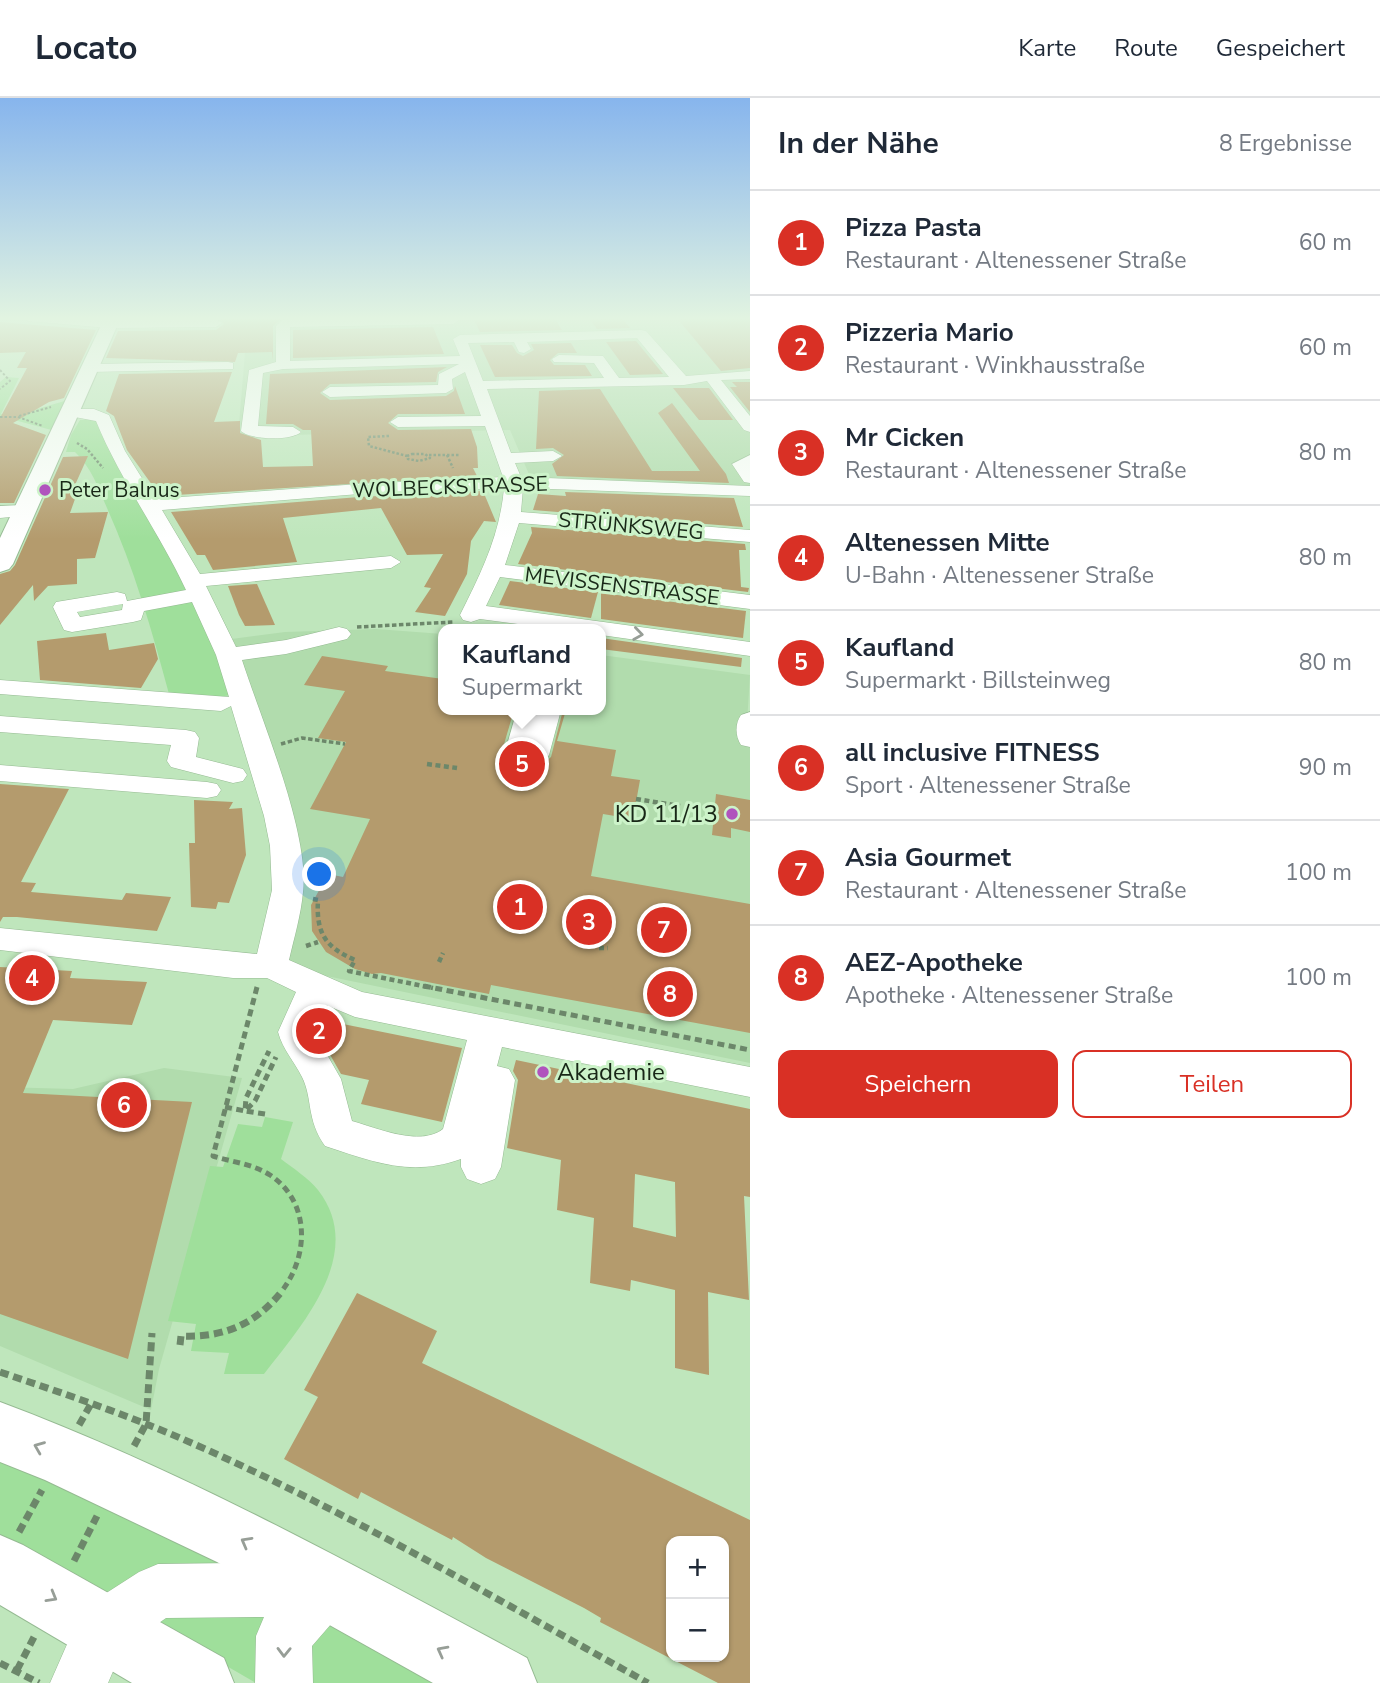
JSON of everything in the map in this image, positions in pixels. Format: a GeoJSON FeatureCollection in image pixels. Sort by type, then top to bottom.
{"type":"FeatureCollection","features":[{"type":"Feature","properties":{"kind":"main road"},"geometry":{"type":"LineString","coordinates":[[0,564],[12,511],[62,429],[79,391]]}},
{"type":"Feature","properties":{"kind":"main road"},"geometry":{"type":"LineString","coordinates":[[0,1432],[116,1481],[240,1539],[502,1683]]}},
{"type":"Feature","properties":{"kind":"main road"},"geometry":{"type":"LineString","coordinates":[[59,1619],[199,1683]]}},
{"type":"Feature","properties":{"kind":"street"},"geometry":{"type":"LineString","coordinates":[[254,391],[249,431],[293,432]]}},
{"type":"Feature","properties":{"kind":"street"},"geometry":{"type":"LineString","coordinates":[[330,392],[370,391]]}},
{"type":"Feature","properties":{"kind":"street"},"geometry":{"type":"LineString","coordinates":[[482,391],[514,482],[511,517],[494,570],[472,613],[557,624]]}},
{"type":"Feature","properties":{"kind":"street"},"geometry":{"type":"LineString","coordinates":[[722,391],[750,427]]}},
{"type":"Feature","properties":{"kind":"street"},"geometry":{"type":"LineString","coordinates":[[62,429],[98,415],[196,588],[228,655],[233,704],[257,747],[279,816],[286,857],[288,890],[271,966]]}},
{"type":"Feature","properties":{"kind":"street"},"geometry":{"type":"LineString","coordinates":[[398,422],[496,429]]}},
{"type":"Feature","properties":{"kind":"street"},"geometry":{"type":"LineString","coordinates":[[62,429],[109,431]]}},
{"type":"Feature","properties":{"kind":"street"},"geometry":{"type":"LineString","coordinates":[[446,435],[496,429]]}},
{"type":"Feature","properties":{"kind":"street"},"geometry":{"type":"LineString","coordinates":[[507,458],[553,456]]}},
{"type":"Feature","properties":{"kind":"street"},"geometry":{"type":"LineString","coordinates":[[750,460],[741,464],[750,478]]}},
{"type":"Feature","properties":{"kind":"street","name":"WOLBECKSTRASSE"},"geometry":{"type":"LineString","coordinates":[[151,505],[359,489],[514,482],[742,491]]}},
{"type":"Feature","properties":{"kind":"street"},"geometry":{"type":"LineString","coordinates":[[742,491],[750,527]]}},
{"type":"Feature","properties":{"kind":"street","name":"STRÜNKSWEG"},"geometry":{"type":"LineString","coordinates":[[511,517],[750,536]]}},
{"type":"Feature","properties":{"kind":"street"},"geometry":{"type":"LineString","coordinates":[[110,575],[125,602],[196,588],[391,562]]}},
{"type":"Feature","properties":{"kind":"street","name":"MEVISSENSTRASSE"},"geometry":{"type":"LineString","coordinates":[[494,570],[750,601]]}},
{"type":"Feature","properties":{"kind":"street"},"geometry":{"type":"LineString","coordinates":[[606,630],[750,649]]}},
{"type":"Feature","properties":{"kind":"street"},"geometry":{"type":"LineString","coordinates":[[228,655],[334,642]]}},
{"type":"Feature","properties":{"kind":"street"},"geometry":{"type":"LineString","coordinates":[[284,647],[297,658],[299,669]]}},
{"type":"Feature","properties":{"kind":"street"},"geometry":{"type":"LineString","coordinates":[[0,687],[233,704]]}},
{"type":"Feature","properties":{"kind":"street"},"geometry":{"type":"LineString","coordinates":[[233,704],[195,723],[186,738],[181,761],[233,775]]}},
{"type":"Feature","properties":{"kind":"street"},"geometry":{"type":"LineString","coordinates":[[528,715],[517,752],[526,760],[535,755],[547,715]]}},
{"type":"Feature","properties":{"kind":"street"},"geometry":{"type":"LineString","coordinates":[[0,724],[186,738]]}},
{"type":"Feature","properties":{"kind":"street"},"geometry":{"type":"LineString","coordinates":[[0,773],[207,790]]}},
{"type":"Feature","properties":{"kind":"street"},"geometry":{"type":"LineString","coordinates":[[0,939],[233,965],[271,966],[355,1004],[750,1082]]}},
{"type":"Feature","properties":{"kind":"street"},"geometry":{"type":"LineString","coordinates":[[316,987],[296,1032],[305,1057],[318,1072],[330,1124],[339,1134],[423,1153],[454,1146],[460,1138],[497,1032]]}},
{"type":"Feature","properties":{"kind":"street"},"geometry":{"type":"LineString","coordinates":[[481,1167],[497,1032]]}},
{"type":"Feature","properties":{"kind":"street"},"geometry":{"type":"LineString","coordinates":[[59,1619],[158,1591],[326,1588]]}},
{"type":"Feature","properties":{"kind":"street"},"geometry":{"type":"LineString","coordinates":[[284,1683],[284,1636],[326,1588]]}},
{"type":"Feature","properties":{"kind":"path"},"geometry":{"type":"LineString","coordinates":[[0,417],[19,417],[50,428],[62,429],[104,470]]}},
{"type":"Feature","properties":{"kind":"path"},"geometry":{"type":"LineString","coordinates":[[374,437],[368,437],[369,446],[407,456],[460,455]]}},
{"type":"Feature","properties":{"kind":"path"},"geometry":{"type":"LineString","coordinates":[[407,456],[408,459],[419,461],[430,458],[429,455]]}},
{"type":"Feature","properties":{"kind":"path"},"geometry":{"type":"LineString","coordinates":[[334,642],[341,628],[456,622],[472,613]]}},
{"type":"Feature","properties":{"kind":"path"},"geometry":{"type":"LineString","coordinates":[[257,747],[302,738],[345,744]]}},
{"type":"Feature","properties":{"kind":"path"},"geometry":{"type":"LineString","coordinates":[[427,764],[457,768]]}},
{"type":"Feature","properties":{"kind":"path"},"geometry":{"type":"LineString","coordinates":[[636,799],[680,806]]}},
{"type":"Feature","properties":{"kind":"path"},"geometry":{"type":"LineString","coordinates":[[306,946],[320,942],[355,960],[349,971],[750,1050]]}},
{"type":"Feature","properties":{"kind":"path"},"geometry":{"type":"LineString","coordinates":[[599,948],[608,948]]}},
{"type":"Feature","properties":{"kind":"path"},"geometry":{"type":"LineString","coordinates":[[439,962],[443,954]]}},
{"type":"Feature","properties":{"kind":"path"},"geometry":{"type":"LineString","coordinates":[[180,1345],[181,1336],[216,1335],[234,1330],[262,1313],[274,1303],[293,1277],[302,1247],[300,1217],[295,1204],[277,1180],[262,1171],[213,1156],[255,991],[271,966]]}},
{"type":"Feature","properties":{"kind":"path"},"geometry":{"type":"LineString","coordinates":[[245,1111],[246,1098],[269,1051]]}},
{"type":"Feature","properties":{"kind":"path"},"geometry":{"type":"LineString","coordinates":[[245,1111],[255,1101],[277,1053]]}},
{"type":"Feature","properties":{"kind":"path"},"geometry":{"type":"LineString","coordinates":[[225,1107],[265,1114]]}},
{"type":"Feature","properties":{"kind":"path"},"geometry":{"type":"LineString","coordinates":[[17,1670],[59,1619],[116,1481],[146,1424],[152,1333]]}},
{"type":"Feature","properties":{"kind":"path"},"geometry":{"type":"LineString","coordinates":[[0,1372],[146,1424],[218,1455],[408,1551],[648,1683]]}},
{"type":"Feature","properties":{"kind":"path"},"geometry":{"type":"LineString","coordinates":[[0,1663],[39,1683]]}},
{"type":"Feature","properties":{"kind":"shaded area"},"geometry":{"type":"Polygon","coordinates":[[[0,391],[13,391],[1,414],[23,413],[75,398],[59,432],[18,421],[0,422],[0,391]]]}},
{"type":"Feature","properties":{"kind":"shaded area"},"geometry":{"type":"Polygon","coordinates":[[[242,391],[750,391],[750,487],[531,479],[510,430],[238,436],[242,391]]]}},
{"type":"Feature","properties":{"kind":"shaded area"},"geometry":{"type":"Polygon","coordinates":[[[94,419],[103,423],[240,694],[217,697],[169,694],[142,600],[117,531],[90,471],[75,452],[66,452],[71,435],[80,420],[94,419]]]}},
{"type":"Feature","properties":{"kind":"shaded area"},"geometry":{"type":"Polygon","coordinates":[[[376,629],[438,634],[438,715],[606,715],[606,656],[750,675],[746,739],[750,740],[750,1063],[273,965],[290,889],[224,640],[285,632],[376,629]]]}},
{"type":"Feature","properties":{"kind":"shaded area"},"geometry":{"type":"Polygon","coordinates":[[[164,1068],[242,1078],[159,1369],[151,1410],[0,1346],[0,1087],[73,1089],[164,1068]]]}},
{"type":"Feature","properties":{"kind":"shaded area"},"geometry":{"type":"Polygon","coordinates":[[[265,1117],[293,1122],[281,1159],[318,1190],[331,1214],[336,1238],[324,1287],[311,1311],[264,1374],[224,1374],[229,1353],[191,1351],[196,1324],[168,1321],[210,1166],[223,1167],[238,1124],[262,1127],[265,1117]]]}},
{"type":"Feature","properties":{"kind":"shaded area"},"geometry":{"type":"Polygon","coordinates":[[[0,1450],[60,1476],[447,1683],[256,1683],[130,1610],[0,1544],[0,1450]]]}},
{"type":"Feature","properties":{"kind":"building"},"geometry":{"type":"Polygon","coordinates":[[[15,391],[67,391],[64,398],[49,402],[13,423],[46,435],[14,503],[0,503],[0,418],[15,391]]]}},
{"type":"Feature","properties":{"kind":"building"},"geometry":{"type":"Polygon","coordinates":[[[113,391],[225,391],[214,422],[240,421],[240,433],[261,440],[263,467],[313,466],[311,430],[303,430],[293,424],[266,424],[269,391],[322,391],[320,393],[330,400],[446,396],[457,391],[465,414],[398,414],[388,423],[398,430],[471,429],[477,447],[478,468],[473,468],[477,476],[160,496],[127,450],[114,416],[106,411],[113,391]]]}},
{"type":"Feature","properties":{"kind":"building"},"geometry":{"type":"Polygon","coordinates":[[[539,391],[601,391],[652,471],[700,471],[658,413],[672,403],[726,474],[729,483],[557,476],[552,464],[564,455],[553,448],[536,449],[539,391]]]}},
{"type":"Feature","properties":{"kind":"building"},"geometry":{"type":"Polygon","coordinates":[[[675,391],[711,391],[733,420],[699,420],[675,391]]]}},
{"type":"Feature","properties":{"kind":"building"},"geometry":{"type":"Polygon","coordinates":[[[733,391],[750,391],[750,412],[733,391]]]}},
{"type":"Feature","properties":{"kind":"building"},"geometry":{"type":"Polygon","coordinates":[[[88,456],[75,485],[80,485],[70,513],[108,512],[95,558],[77,559],[77,584],[48,586],[34,601],[33,585],[0,625],[0,574],[10,571],[15,565],[63,457],[88,456]]]}},
{"type":"Feature","properties":{"kind":"building"},"geometry":{"type":"Polygon","coordinates":[[[483,491],[496,522],[484,521],[471,541],[467,574],[445,616],[415,612],[431,588],[424,587],[443,554],[407,555],[381,508],[283,518],[297,562],[213,570],[205,555],[197,555],[171,512],[359,497],[483,491]]]}},
{"type":"Feature","properties":{"kind":"building"},"geometry":{"type":"Polygon","coordinates":[[[565,492],[734,498],[743,527],[533,510],[538,494],[566,496],[565,492]]]}},
{"type":"Feature","properties":{"kind":"building"},"geometry":{"type":"Polygon","coordinates":[[[531,527],[745,544],[746,550],[739,550],[741,587],[749,588],[748,592],[518,564],[532,533],[531,527]]]}},
{"type":"Feature","properties":{"kind":"building"},"geometry":{"type":"Polygon","coordinates":[[[510,581],[598,592],[591,618],[499,605],[510,581]]]}},
{"type":"Feature","properties":{"kind":"building"},"geometry":{"type":"Polygon","coordinates":[[[257,584],[275,625],[245,626],[228,586],[257,584]]]}},
{"type":"Feature","properties":{"kind":"building"},"geometry":{"type":"Polygon","coordinates":[[[601,593],[746,611],[743,638],[601,619],[601,593]]]}},
{"type":"Feature","properties":{"kind":"building"},"geometry":{"type":"Polygon","coordinates":[[[106,633],[109,650],[154,643],[158,659],[141,688],[40,680],[37,641],[106,633]]]}},
{"type":"Feature","properties":{"kind":"building"},"geometry":{"type":"Polygon","coordinates":[[[606,639],[742,658],[741,667],[606,650],[606,639]]]}},
{"type":"Feature","properties":{"kind":"building"},"geometry":{"type":"Polygon","coordinates":[[[322,656],[388,666],[385,671],[438,678],[438,715],[513,715],[502,751],[519,768],[539,767],[551,757],[562,715],[565,715],[557,741],[616,750],[611,776],[640,780],[633,819],[603,814],[591,876],[750,904],[750,1033],[491,985],[489,994],[381,973],[372,974],[355,969],[326,952],[312,931],[311,905],[328,874],[343,877],[370,819],[310,809],[346,742],[318,738],[345,691],[304,685],[322,656]]]}},
{"type":"Feature","properties":{"kind":"building"},"geometry":{"type":"Polygon","coordinates":[[[0,784],[69,789],[21,882],[36,883],[31,892],[122,900],[126,893],[171,897],[157,931],[17,917],[3,917],[0,922],[0,784]]]}},
{"type":"Feature","properties":{"kind":"building","name":"KD 11/13"},"geometry":{"type":"Polygon","coordinates":[[[716,794],[750,800],[750,832],[731,828],[731,838],[712,835],[716,794]]]}},
{"type":"Feature","properties":{"kind":"building"},"geometry":{"type":"Polygon","coordinates":[[[194,800],[233,802],[229,809],[242,808],[246,855],[229,903],[218,902],[216,909],[191,907],[189,843],[195,843],[194,800]]]}},
{"type":"Feature","properties":{"kind":"building"},"geometry":{"type":"Polygon","coordinates":[[[0,967],[72,971],[70,978],[147,982],[132,1025],[53,1020],[23,1093],[192,1102],[128,1359],[0,1314],[0,967]]]}},
{"type":"Feature","properties":{"kind":"building"},"geometry":{"type":"Polygon","coordinates":[[[333,1022],[462,1048],[442,1122],[361,1104],[369,1080],[341,1074],[324,1044],[333,1022]]]}},
{"type":"Feature","properties":{"kind":"building"},"geometry":{"type":"Polygon","coordinates":[[[516,1060],[750,1109],[750,1197],[744,1196],[749,1300],[708,1292],[709,1375],[675,1368],[675,1290],[631,1280],[630,1291],[590,1283],[594,1218],[557,1210],[561,1160],[507,1148],[518,1080],[513,1071],[516,1060]],[[635,1174],[633,1227],[676,1237],[675,1182],[635,1174]]]}},
{"type":"Feature","properties":{"kind":"building"},"geometry":{"type":"Polygon","coordinates":[[[357,1293],[437,1331],[422,1363],[750,1520],[750,1683],[718,1683],[677,1662],[729,1662],[729,1536],[666,1536],[666,1656],[600,1622],[601,1618],[584,1608],[486,1558],[453,1537],[452,1540],[361,1492],[358,1499],[284,1459],[318,1397],[304,1390],[357,1293]]]}},
{"type":"Feature","properties":{"kind":"place","name":"Peter Balnus"},"geometry":{"type":"Point","coordinates":[45,490]}},
{"type":"Feature","properties":{"kind":"place","name":"Kaufland"},"geometry":{"type":"Point","coordinates":[522,764]}},
{"type":"Feature","properties":{"kind":"place","name":"KD 11/13"},"geometry":{"type":"Point","coordinates":[732,814]}},
{"type":"Feature","properties":{"kind":"place","name":"Pizza Pasta"},"geometry":{"type":"Point","coordinates":[520,907]}},
{"type":"Feature","properties":{"kind":"place","name":"Mr Cicken"},"geometry":{"type":"Point","coordinates":[589,922]}},
{"type":"Feature","properties":{"kind":"place","name":"Asia Gourmet"},"geometry":{"type":"Point","coordinates":[664,930]}},
{"type":"Feature","properties":{"kind":"place","name":"Altenessen Mitte"},"geometry":{"type":"Point","coordinates":[32,978]}},
{"type":"Feature","properties":{"kind":"place","name":"AEZ-Apotheke"},"geometry":{"type":"Point","coordinates":[670,994]}},
{"type":"Feature","properties":{"kind":"place","name":"Pizzeria Mario"},"geometry":{"type":"Point","coordinates":[319,1031]}},
{"type":"Feature","properties":{"kind":"place","name":"Akademie"},"geometry":{"type":"Point","coordinates":[543,1072]}},
{"type":"Feature","properties":{"kind":"place","name":"all inclusive FITNESS"},"geometry":{"type":"Point","coordinates":[124,1105]}}]}
